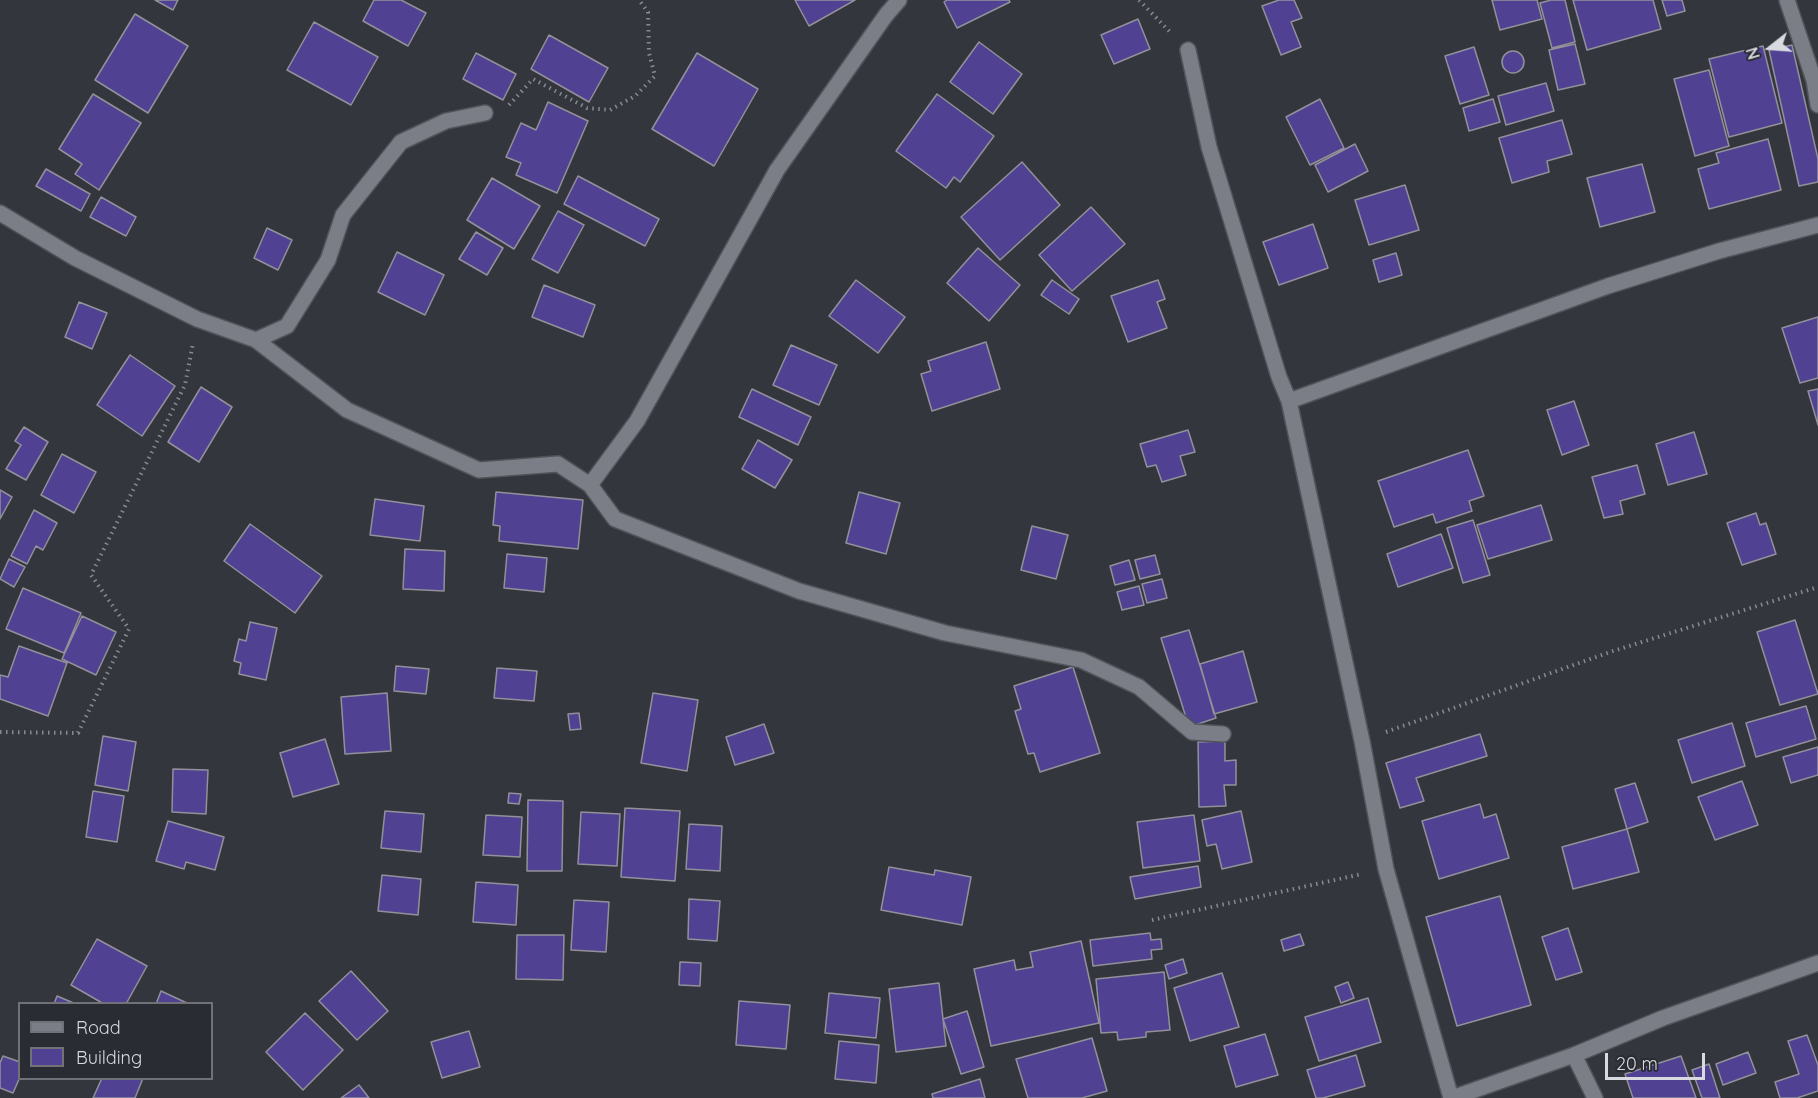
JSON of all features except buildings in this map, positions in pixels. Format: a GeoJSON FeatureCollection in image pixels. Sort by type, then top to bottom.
{"type":"FeatureCollection","features":[{"type":"Feature","properties":{"kind":"street"},"geometry":{"type":"LineString","coordinates":[[591,485],[638,421],[777,170],[886,15],[899,0]]}},
{"type":"Feature","properties":{"kind":"street"},"geometry":{"type":"LineString","coordinates":[[1787,0],[1815,80],[1818,105]]}},
{"type":"Feature","properties":{"kind":"street"},"geometry":{"type":"LineString","coordinates":[[1188,50],[1209,147],[1279,377],[1289,401],[1362,741],[1386,869],[1452,1098],[1574,1055],[1663,1018],[1818,963]]}},
{"type":"Feature","properties":{"kind":"street"},"geometry":{"type":"LineString","coordinates":[[256,340],[287,327],[328,260],[344,215],[401,142],[446,121],[485,113]]}},
{"type":"Feature","properties":{"kind":"street"},"geometry":{"type":"LineString","coordinates":[[0,213],[75,258],[197,319],[256,340],[347,410],[479,470],[558,464],[591,485],[615,519],[788,587],[945,633],[1081,660],[1139,687],[1192,732],[1223,734]]}},
{"type":"Feature","properties":{"kind":"street"},"geometry":{"type":"LineString","coordinates":[[1289,401],[1598,289],[1719,251],[1818,225]]}},
{"type":"Feature","properties":{"kind":"street"},"geometry":{"type":"LineString","coordinates":[[1574,1055],[1594,1098]]}},
{"type":"Feature","properties":{"kind":"path"},"geometry":{"type":"LineString","coordinates":[[485,113],[508,105],[533,79],[587,108],[610,110],[635,96],[655,76],[649,53],[648,12],[639,0]]}},
{"type":"Feature","properties":{"kind":"path"},"geometry":{"type":"LineString","coordinates":[[1139,0],[1188,50]]}},
{"type":"Feature","properties":{"kind":"path"},"geometry":{"type":"LineString","coordinates":[[0,732],[78,733],[129,629],[91,575],[185,385],[197,319]]}},
{"type":"Feature","properties":{"kind":"path"},"geometry":{"type":"LineString","coordinates":[[1362,741],[1610,652],[1818,587]]}},
{"type":"Feature","properties":{"kind":"path"},"geometry":{"type":"LineString","coordinates":[[1152,920],[1386,869]]}}]}
